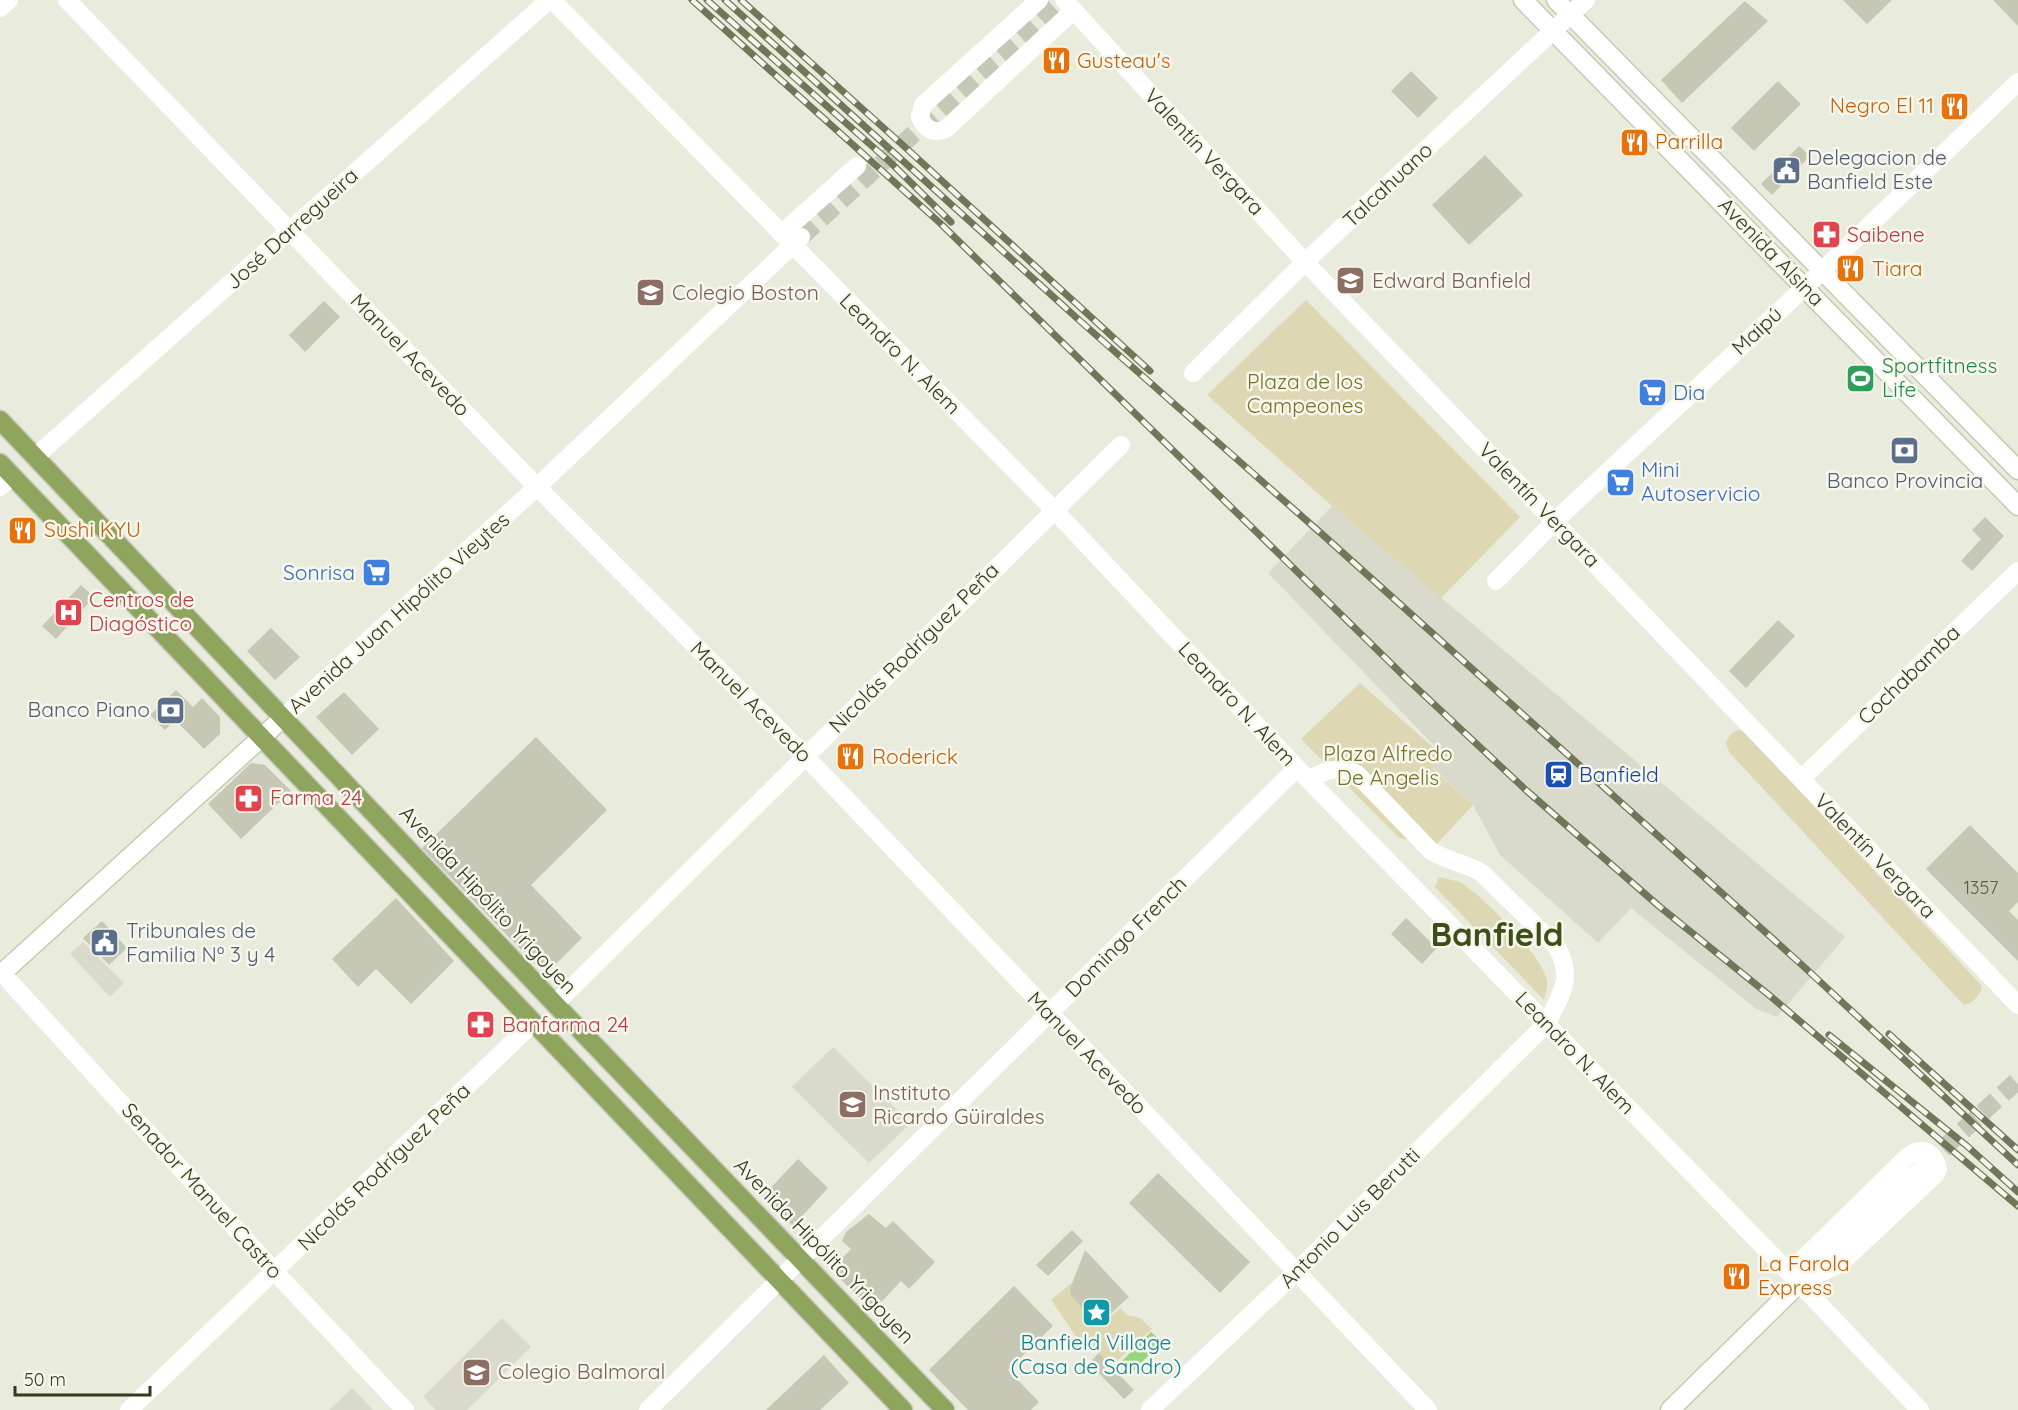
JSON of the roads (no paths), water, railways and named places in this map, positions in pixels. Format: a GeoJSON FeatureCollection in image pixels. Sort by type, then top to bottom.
{"type":"FeatureCollection","features":[{"type":"Feature","properties":{"kind":"main road","name":"Avenida Hipólito Yrigoyen"},"geometry":{"type":"LineString","coordinates":[[0,420],[945,1410]]}},
{"type":"Feature","properties":{"kind":"main road"},"geometry":{"type":"LineString","coordinates":[[4,475],[263,737],[903,1410]]}},
{"type":"Feature","properties":{"kind":"street"},"geometry":{"type":"LineString","coordinates":[[0,8],[9,0]]}},
{"type":"Feature","properties":{"kind":"street","name":"Manuel Acevedo"},"geometry":{"type":"LineString","coordinates":[[67,0],[537,487],[805,756],[1428,1410]]}},
{"type":"Feature","properties":{"kind":"street","name":"José Darregueira"},"geometry":{"type":"LineString","coordinates":[[35,457],[550,0]]}},
{"type":"Feature","properties":{"kind":"street","name":"Leandro N. Alem"},"geometry":{"type":"LineString","coordinates":[[550,0],[791,239],[1054,510],[1303,774],[1920,1410]]}},
{"type":"Feature","properties":{"kind":"street","name":"Avenida Alsina"},"geometry":{"type":"LineString","coordinates":[[1523,0],[2018,506]]}},
{"type":"Feature","properties":{"kind":"street","name":"Avenida Alsina"},"geometry":{"type":"LineString","coordinates":[[1556,0],[2018,470]]}},
{"type":"Feature","properties":{"kind":"street","name":"Talcahuano"},"geometry":{"type":"LineString","coordinates":[[1193,373],[1305,262],[1586,0]]}},
{"type":"Feature","properties":{"kind":"street"},"geometry":{"type":"LineString","coordinates":[[1058,3],[946,129],[934,131],[925,127],[920,117],[923,105],[1058,3]]}},
{"type":"Feature","properties":{"kind":"street","name":"Valentín Vergara"},"geometry":{"type":"LineString","coordinates":[[1058,3],[2018,1005]]}},
{"type":"Feature","properties":{"kind":"street","name":"Maipú"},"geometry":{"type":"LineString","coordinates":[[1496,581],[1555,521],[1823,270],[2018,82]]}},
{"type":"Feature","properties":{"kind":"street","name":"Avenida Juan Hipólito Vieytes"},"geometry":{"type":"LineString","coordinates":[[1,973],[537,487],[791,239],[858,166]]}},
{"type":"Feature","properties":{"kind":"street","name":"Nicolás Rodríguez Peña"},"geometry":{"type":"LineString","coordinates":[[555,1004],[1121,444]]}},
{"type":"Feature","properties":{"kind":"street","name":"Cochabamba"},"geometry":{"type":"LineString","coordinates":[[1801,779],[2018,571]]}},
{"type":"Feature","properties":{"kind":"street","name":"Antonio Luis Berutti"},"geometry":{"type":"LineString","coordinates":[[1150,1410],[1296,1272],[1546,1023],[1563,990],[1565,962],[1557,946],[1482,873],[1468,865],[1446,860],[1431,851],[1357,774],[1343,768],[1303,774]]}},
{"type":"Feature","properties":{"kind":"street","name":"Domingo French"},"geometry":{"type":"LineString","coordinates":[[648,1410],[1049,1013],[1303,774]]}},
{"type":"Feature","properties":{"kind":"street","name":"Senador Manuel Castro"},"geometry":{"type":"LineString","coordinates":[[1,973],[405,1410]]}},
{"type":"Feature","properties":{"kind":"street","name":"Nicolás Rodríguez Peña"},"geometry":{"type":"LineString","coordinates":[[129,1410],[533,1023]]}},
{"type":"Feature","properties":{"kind":"street"},"geometry":{"type":"LineString","coordinates":[[1670,1410],[1907,1157],[1916,1150],[1924,1150],[1936,1161],[1938,1168],[1935,1175],[1841,1263],[1794,1278]]}},
{"type":"Feature","properties":{"kind":"street"},"geometry":{"type":"LineString","coordinates":[[1794,1278],[1923,1167]]}},
{"type":"Feature","properties":{"kind":"tunnel"},"geometry":{"type":"LineString","coordinates":[[801,237],[1053,6]]}},
{"type":"Feature","properties":{"kind":"tunnel"},"geometry":{"type":"LineString","coordinates":[[1923,1167],[2018,1080]]}},
{"type":"Feature","properties":{"kind":"railway"},"geometry":{"type":"LineString","coordinates":[[692,0],[940,223],[1407,679],[1527,791],[1660,907],[1769,995],[2018,1206]]}},
{"type":"Feature","properties":{"kind":"railway"},"geometry":{"type":"LineString","coordinates":[[707,0],[890,162],[951,222]]}},
{"type":"Feature","properties":{"kind":"railway"},"geometry":{"type":"LineString","coordinates":[[725,0],[1079,320],[1323,535],[1802,965],[2018,1165]]}},
{"type":"Feature","properties":{"kind":"railway"},"geometry":{"type":"LineString","coordinates":[[741,0],[1150,371]]}},
{"type":"Feature","properties":{"kind":"railway"},"geometry":{"type":"LineString","coordinates":[[1889,1034],[2018,1150]]}},
{"type":"Feature","properties":{"kind":"railway"},"geometry":{"type":"LineString","coordinates":[[1829,1035],[1967,1146],[2018,1192]]}},
{"type":"Feature","properties":{"kind":"place","name":"Gusteau's"},"geometry":{"type":"Point","coordinates":[1056,61]}},
{"type":"Feature","properties":{"kind":"place","name":"Negro El 11"},"geometry":{"type":"Point","coordinates":[1955,106]}},
{"type":"Feature","properties":{"kind":"place","name":"Parrilla"},"geometry":{"type":"Point","coordinates":[1634,142]}},
{"type":"Feature","properties":{"kind":"place","name":"Delegacion de Banfield Este"},"geometry":{"type":"Point","coordinates":[1786,170]}},
{"type":"Feature","properties":{"kind":"place","name":"Saibene"},"geometry":{"type":"Point","coordinates":[1826,235]}},
{"type":"Feature","properties":{"kind":"place","name":"Tiara"},"geometry":{"type":"Point","coordinates":[1851,269]}},
{"type":"Feature","properties":{"kind":"place","name":"Edward Banfield"},"geometry":{"type":"Point","coordinates":[1351,281]}},
{"type":"Feature","properties":{"kind":"place","name":"Colegio Boston"},"geometry":{"type":"Point","coordinates":[651,293]}},
{"type":"Feature","properties":{"kind":"place","name":"Sportfitness Life"},"geometry":{"type":"Point","coordinates":[1861,378]}},
{"type":"Feature","properties":{"kind":"place","name":"Dia"},"geometry":{"type":"Point","coordinates":[1652,393]}},
{"type":"Feature","properties":{"kind":"place","name":"Banco Provincia"},"geometry":{"type":"Point","coordinates":[1905,450]}},
{"type":"Feature","properties":{"kind":"place","name":"Mini Autoservicio"},"geometry":{"type":"Point","coordinates":[1620,482]}},
{"type":"Feature","properties":{"kind":"place","name":"Sushi KYU"},"geometry":{"type":"Point","coordinates":[23,530]}},
{"type":"Feature","properties":{"kind":"place","name":"Sonrisa"},"geometry":{"type":"Point","coordinates":[376,573]}},
{"type":"Feature","properties":{"kind":"place","name":"Centros de Diagóstico"},"geometry":{"type":"Point","coordinates":[68,612]}},
{"type":"Feature","properties":{"kind":"place","name":"Banco Piano"},"geometry":{"type":"Point","coordinates":[171,710]}},
{"type":"Feature","properties":{"kind":"place","name":"Roderick"},"geometry":{"type":"Point","coordinates":[851,757]}},
{"type":"Feature","properties":{"kind":"place","name":"Banfield"},"geometry":{"type":"Point","coordinates":[1558,775]}},
{"type":"Feature","properties":{"kind":"place","name":"Farma 24"},"geometry":{"type":"Point","coordinates":[249,798]}},
{"type":"Feature","properties":{"kind":"place","name":"Tribunales de Familia Nº 3 y 4"},"geometry":{"type":"Point","coordinates":[105,943]}},
{"type":"Feature","properties":{"kind":"place","name":"Banfarma 24"},"geometry":{"type":"Point","coordinates":[481,1025]}},
{"type":"Feature","properties":{"kind":"place","name":"Instituto Ricardo Güiraldes"},"geometry":{"type":"Point","coordinates":[852,1105]}},
{"type":"Feature","properties":{"kind":"place","name":"La Farola Express"},"geometry":{"type":"Point","coordinates":[1737,1276]}},
{"type":"Feature","properties":{"kind":"place","name":"Banfield Village (Casa de Sandro)"},"geometry":{"type":"Point","coordinates":[1096,1312]}},
{"type":"Feature","properties":{"kind":"place","name":"Colegio Balmoral"},"geometry":{"type":"Point","coordinates":[477,1372]}},
{"type":"Feature","properties":{"kind":"district","name":"Banfield"},"geometry":{"type":"Point","coordinates":[1497,934]}},
{"type":"Feature","properties":{"kind":"park label","name":"Plaza de los Campeones"},"geometry":{"type":"Point","coordinates":[1305,394]}},
{"type":"Feature","properties":{"kind":"park label","name":"Plaza Alfredo De Angelis"},"geometry":{"type":"Point","coordinates":[1388,766]}}]}
